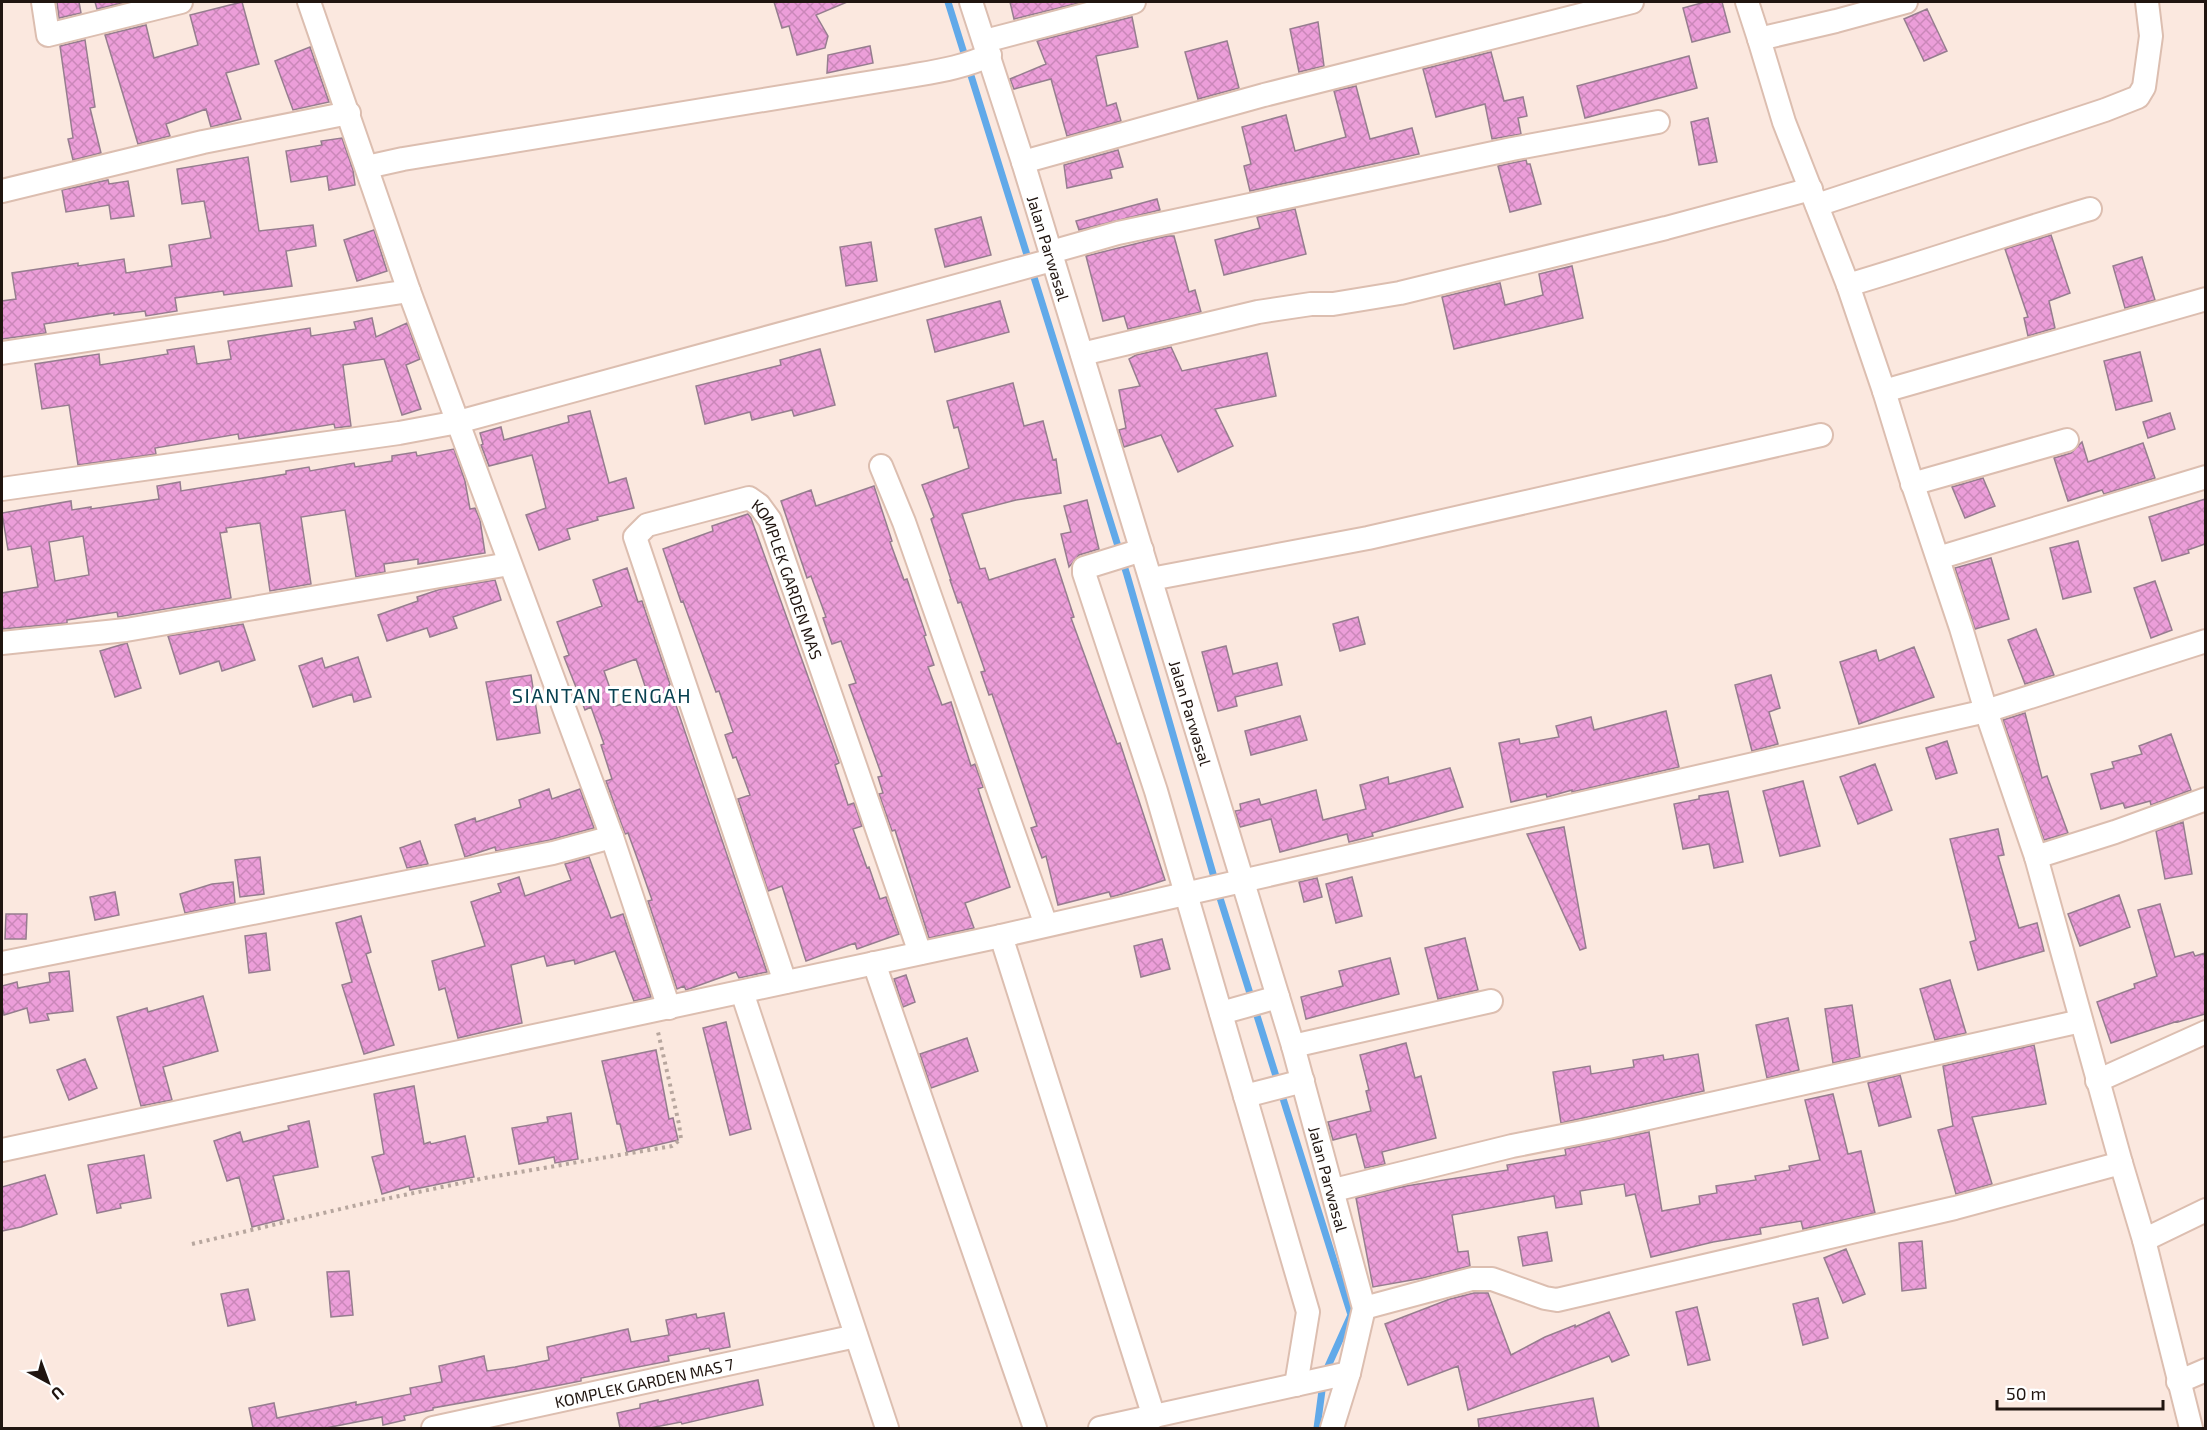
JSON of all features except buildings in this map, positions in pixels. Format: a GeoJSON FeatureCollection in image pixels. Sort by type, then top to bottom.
{"type":"FeatureCollection","features":[{"type":"Feature","properties":{"kind":"street"},"geometry":{"type":"LineString","coordinates":[[43,2],[48,35],[182,2]]}},
{"type":"Feature","properties":{"kind":"street"},"geometry":{"type":"LineString","coordinates":[[309,2],[409,291],[612,837],[661,1010]]}},
{"type":"Feature","properties":{"kind":"street","name":"Jalan Parwasal"},"geometry":{"type":"LineString","coordinates":[[971,2],[984,53],[1023,162],[1049,258],[1082,354],[1128,554],[1151,579],[1270,999],[1293,1046],[1296,1083],[1334,1190],[1364,1308],[1349,1373],[1332,1428]]}},
{"type":"Feature","properties":{"kind":"street"},"geometry":{"type":"LineString","coordinates":[[367,168],[403,159],[954,68],[984,53],[1134,2]]}},
{"type":"Feature","properties":{"kind":"street"},"geometry":{"type":"LineString","coordinates":[[1023,162],[1264,95],[1632,2]]}},
{"type":"Feature","properties":{"kind":"street"},"geometry":{"type":"LineString","coordinates":[[1747,2],[1784,122],[1848,285],[1884,391],[1986,711],[2036,857],[2097,1081],[2144,1240],[2191,1428]]}},
{"type":"Feature","properties":{"kind":"street"},"geometry":{"type":"LineString","coordinates":[[1759,39],[1906,2]]}},
{"type":"Feature","properties":{"kind":"street"},"geometry":{"type":"LineString","coordinates":[[1082,354],[1258,312],[1311,304],[1333,304],[1400,293],[1666,228],[1814,197],[2105,110],[2138,97],[2144,87],[2151,36],[2148,2]]}},
{"type":"Feature","properties":{"kind":"street"},"geometry":{"type":"LineString","coordinates":[[2,191],[203,142],[349,113]]}},
{"type":"Feature","properties":{"kind":"street"},"geometry":{"type":"LineString","coordinates":[[2,489],[399,433],[458,422],[1018,268],[1118,233],[1512,149],[1659,122]]}},
{"type":"Feature","properties":{"kind":"street"},"geometry":{"type":"LineString","coordinates":[[1848,285],[2090,209]]}},
{"type":"Feature","properties":{"kind":"street"},"geometry":{"type":"LineString","coordinates":[[2,353],[409,291]]}},
{"type":"Feature","properties":{"kind":"street"},"geometry":{"type":"LineString","coordinates":[[1884,391],[2205,299]]}},
{"type":"Feature","properties":{"kind":"street"},"geometry":{"type":"LineString","coordinates":[[1151,579],[1368,538],[1821,435]]}},
{"type":"Feature","properties":{"kind":"street"},"geometry":{"type":"LineString","coordinates":[[1912,484],[2067,440]]}},
{"type":"Feature","properties":{"kind":"street"},"geometry":{"type":"LineString","coordinates":[[881,466],[908,533],[1046,925]]}},
{"type":"Feature","properties":{"kind":"street"},"geometry":{"type":"LineString","coordinates":[[1938,558],[2205,477]]}},
{"type":"Feature","properties":{"kind":"street","name":"KOMPLEK GARDEN MAS"},"geometry":{"type":"LineString","coordinates":[[786,982],[635,537],[647,525],[748,498],[759,505],[770,520],[920,953]]}},
{"type":"Feature","properties":{"kind":"street"},"geometry":{"type":"LineString","coordinates":[[1128,554],[1084,568],[1085,582],[1156,791],[1194,891],[1255,1094],[1308,1312],[1296,1385]]}},
{"type":"Feature","properties":{"kind":"street"},"geometry":{"type":"LineString","coordinates":[[2,643],[126,630],[509,564]]}},
{"type":"Feature","properties":{"kind":"street"},"geometry":{"type":"LineString","coordinates":[[2,1150],[1000,936],[1986,711],[2205,641]]}},
{"type":"Feature","properties":{"kind":"street"},"geometry":{"type":"LineString","coordinates":[[2036,857],[2115,832],[2205,799]]}},
{"type":"Feature","properties":{"kind":"street"},"geometry":{"type":"LineString","coordinates":[[2,963],[531,858],[612,837]]}},
{"type":"Feature","properties":{"kind":"street"},"geometry":{"type":"LineString","coordinates":[[1000,936],[1154,1417]]}},
{"type":"Feature","properties":{"kind":"street"},"geometry":{"type":"LineString","coordinates":[[874,963],[1035,1428]]}},
{"type":"Feature","properties":{"kind":"street"},"geometry":{"type":"LineString","coordinates":[[742,992],[887,1428]]}},
{"type":"Feature","properties":{"kind":"street"},"geometry":{"type":"LineString","coordinates":[[1230,1011],[1270,999]]}},
{"type":"Feature","properties":{"kind":"street"},"geometry":{"type":"LineString","coordinates":[[1293,1046],[1491,1001]]}},
{"type":"Feature","properties":{"kind":"street"},"geometry":{"type":"LineString","coordinates":[[1334,1190],[1512,1146],[1608,1127],[2081,1020]]}},
{"type":"Feature","properties":{"kind":"street"},"geometry":{"type":"LineString","coordinates":[[2097,1081],[2205,1032]]}},
{"type":"Feature","properties":{"kind":"street"},"geometry":{"type":"LineString","coordinates":[[1255,1094],[1296,1083]]}},
{"type":"Feature","properties":{"kind":"street"},"geometry":{"type":"LineString","coordinates":[[1364,1308],[1472,1279],[1492,1279],[1557,1300],[1955,1208],[2121,1163]]}},
{"type":"Feature","properties":{"kind":"street"},"geometry":{"type":"LineString","coordinates":[[2144,1240],[2205,1210]]}},
{"type":"Feature","properties":{"kind":"street","name":"KOMPLEK GARDEN MAS 7"},"geometry":{"type":"LineString","coordinates":[[433,1428],[856,1336]]}},
{"type":"Feature","properties":{"kind":"street"},"geometry":{"type":"LineString","coordinates":[[2178,1382],[2205,1370]]}},
{"type":"Feature","properties":{"kind":"street"},"geometry":{"type":"LineString","coordinates":[[1100,1428],[1349,1373]]}},
{"type":"Feature","properties":{"kind":"path"},"geometry":{"type":"LineString","coordinates":[[192,1244],[485,1178],[677,1144],[681,1139],[669,1074],[661,1010]]}},
{"type":"Feature","properties":{"kind":"waterway"},"geometry":{"type":"LineString","coordinates":[[948,2],[1127,575],[1220,898],[1351,1315],[1325,1373]]}},
{"type":"Feature","properties":{"kind":"waterway"},"geometry":{"type":"LineString","coordinates":[[1317,1428],[1323,1383]]}},
{"type":"Feature","properties":{"kind":"district","name":"SIANTAN TENGAH"},"geometry":{"type":"Point","coordinates":[602,695]}}]}
